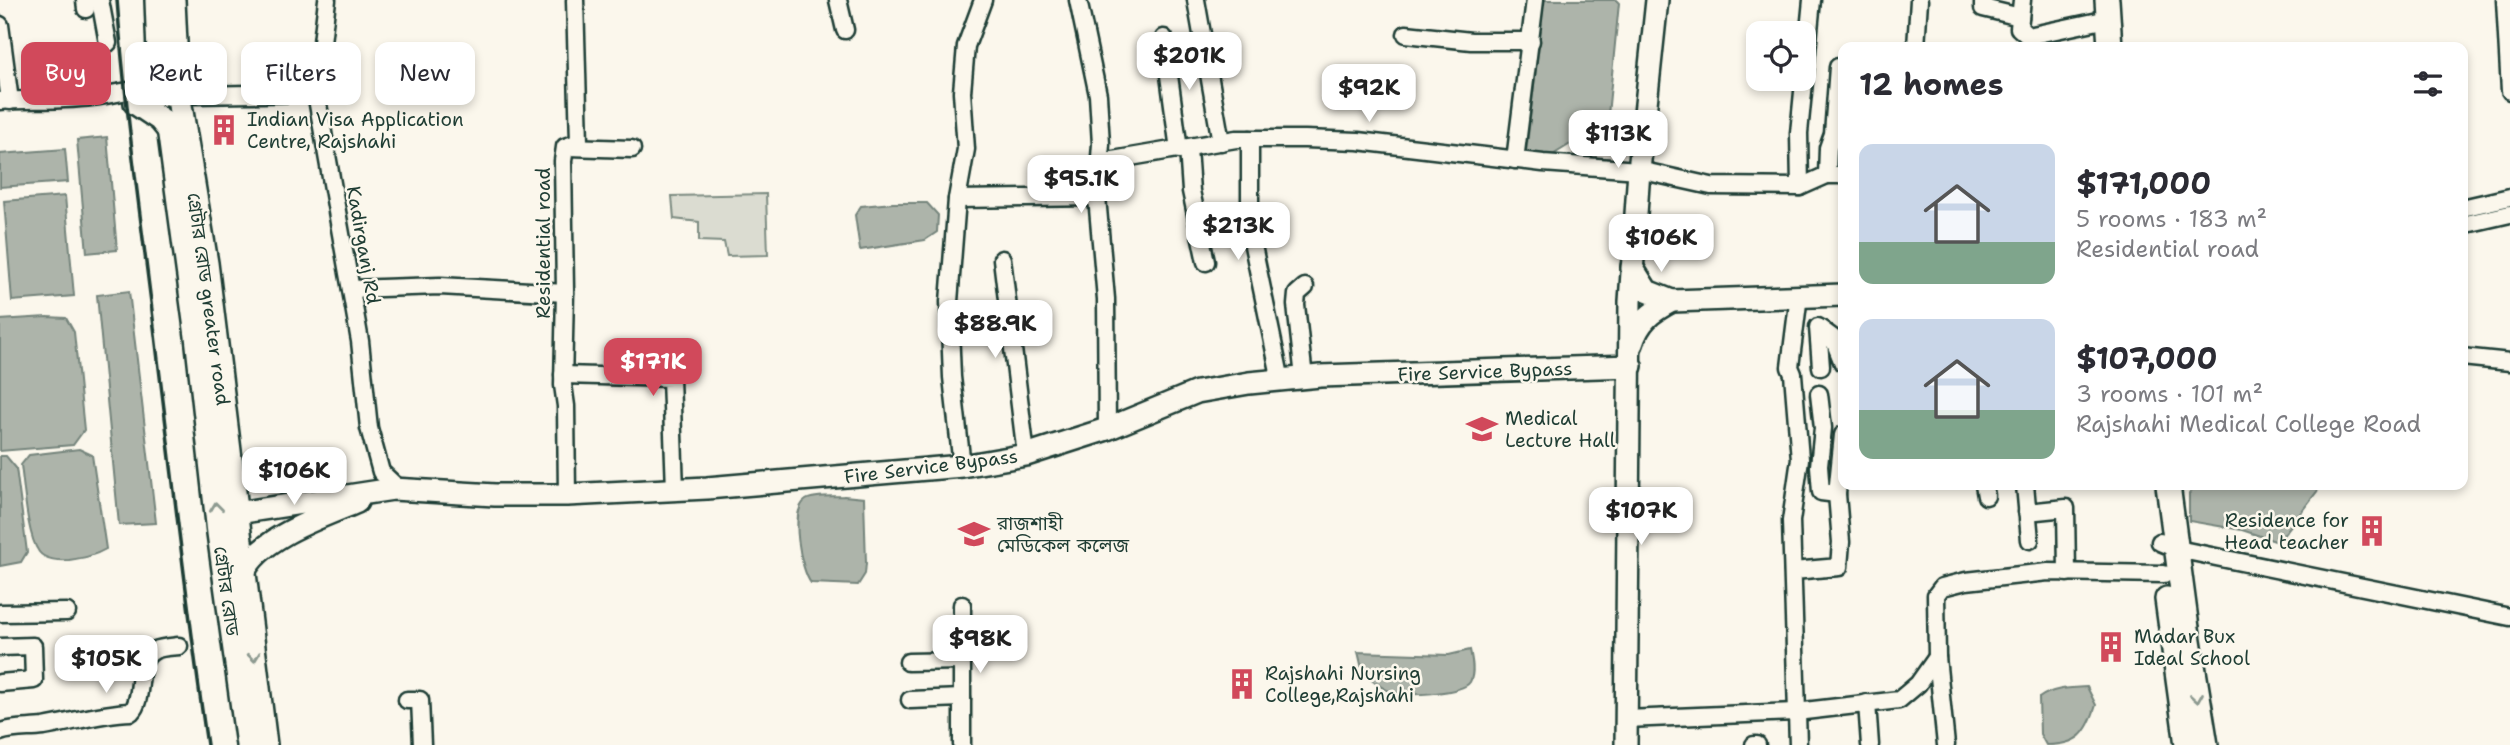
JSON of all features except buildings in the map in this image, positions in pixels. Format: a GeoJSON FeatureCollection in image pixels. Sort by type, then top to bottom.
{"type":"FeatureCollection","features":[{"type":"Feature","properties":{"kind":"highway"},"geometry":{"type":"LineString","coordinates":[[157,0],[159,42]]}},
{"type":"Feature","properties":{"kind":"highway"},"geometry":{"type":"LineString","coordinates":[[173,0],[174,42]]}},
{"type":"Feature","properties":{"kind":"highway"},"geometry":{"type":"LineString","coordinates":[[2108,9],[2110,42]]}},
{"type":"Feature","properties":{"kind":"highway"},"geometry":{"type":"LineString","coordinates":[[144,105],[169,130]]}},
{"type":"Feature","properties":{"kind":"highway","name":"গ্রেটার রোড"},"geometry":{"type":"LineString","coordinates":[[174,105],[169,130],[248,745]]}},
{"type":"Feature","properties":{"kind":"highway","name":"গ্রেটার রোড greater road"},"geometry":{"type":"LineString","coordinates":[[178,105],[206,263],[265,745]]}},
{"type":"Feature","properties":{"kind":"highway"},"geometry":{"type":"LineString","coordinates":[[2153,490],[2190,650],[2206,745]]}},
{"type":"Feature","properties":{"kind":"highway"},"geometry":{"type":"LineString","coordinates":[[2168,490],[2168,545],[2164,574],[2187,745]]}},
{"type":"Feature","properties":{"kind":"main road"},"geometry":{"type":"LineString","coordinates":[[1619,745],[1632,267],[1657,0]]}},
{"type":"Feature","properties":{"kind":"main road"},"geometry":{"type":"LineString","coordinates":[[1632,267],[1647,291],[1672,301],[1838,295]]}},
{"type":"Feature","properties":{"kind":"main road"},"geometry":{"type":"LineString","coordinates":[[1626,745],[1628,357],[1639,327],[1653,311],[1672,301]]}},
{"type":"Feature","properties":{"kind":"main road","name":"Fire Service Bypass"},"geometry":{"type":"LineString","coordinates":[[237,513],[394,489],[495,495],[567,495],[675,490],[961,466],[1026,455],[1107,429],[1197,392],[1249,383],[1628,357]]}},
{"type":"Feature","properties":{"kind":"main road","name":"Fire Service Bypass"},"geometry":{"type":"LineString","coordinates":[[243,574],[248,561],[258,551],[279,538],[306,524],[394,489]]}},
{"type":"Feature","properties":{"kind":"street","name":"Kadirganj Rd"},"geometry":{"type":"LineString","coordinates":[[322,42],[327,0]]}},
{"type":"Feature","properties":{"kind":"street","name":"Residential road"},"geometry":{"type":"LineString","coordinates":[[567,495],[563,375],[563,161],[565,147],[579,142],[575,0]]}},
{"type":"Feature","properties":{"kind":"street"},"geometry":{"type":"LineString","coordinates":[[838,0],[845,30]]}},
{"type":"Feature","properties":{"kind":"street"},"geometry":{"type":"LineString","coordinates":[[961,466],[952,377],[949,302],[957,199],[966,149],[962,92],[966,46],[983,0]]}},
{"type":"Feature","properties":{"kind":"street"},"geometry":{"type":"LineString","coordinates":[[1079,0],[1098,95],[1101,162],[1097,197],[1105,299],[1107,429]]}},
{"type":"Feature","properties":{"kind":"street"},"geometry":{"type":"LineString","coordinates":[[1196,0],[1221,142]]}},
{"type":"Feature","properties":{"kind":"street"},"geometry":{"type":"LineString","coordinates":[[1516,160],[1535,0]]}},
{"type":"Feature","properties":{"kind":"street"},"geometry":{"type":"LineString","coordinates":[[1800,187],[1799,133],[1812,0]]}},
{"type":"Feature","properties":{"kind":"street"},"geometry":{"type":"LineString","coordinates":[[1916,42],[1919,0]]}},
{"type":"Feature","properties":{"kind":"street"},"geometry":{"type":"LineString","coordinates":[[1983,0],[1983,8],[2021,8],[2020,28],[2028,36],[2108,9]]}},
{"type":"Feature","properties":{"kind":"street"},"geometry":{"type":"LineString","coordinates":[[2505,0],[2510,91]]}},
{"type":"Feature","properties":{"kind":"street"},"geometry":{"type":"LineString","coordinates":[[90,3],[108,42]]}},
{"type":"Feature","properties":{"kind":"street"},"geometry":{"type":"LineString","coordinates":[[0,25],[5,101],[125,97]]}},
{"type":"Feature","properties":{"kind":"street"},"geometry":{"type":"LineString","coordinates":[[1406,34],[1471,41],[1531,41]]}},
{"type":"Feature","properties":{"kind":"street"},"geometry":{"type":"LineString","coordinates":[[1164,38],[1206,262]]}},
{"type":"Feature","properties":{"kind":"street"},"geometry":{"type":"LineString","coordinates":[[1101,162],[1250,139],[1358,141],[1516,160],[1639,170],[1711,186],[1800,187],[1835,175],[1828,148],[1833,134],[1838,67]]}},
{"type":"Feature","properties":{"kind":"street","name":"Kadirganj Rd"},"geometry":{"type":"LineString","coordinates":[[318,105],[360,341],[369,428],[381,472],[394,489]]}},
{"type":"Feature","properties":{"kind":"street"},"geometry":{"type":"LineString","coordinates":[[1250,139],[1250,231],[1281,381]]}},
{"type":"Feature","properties":{"kind":"street"},"geometry":{"type":"LineString","coordinates":[[565,147],[632,149]]}},
{"type":"Feature","properties":{"kind":"street"},"geometry":{"type":"LineString","coordinates":[[957,199],[1097,197]]}},
{"type":"Feature","properties":{"kind":"street"},"geometry":{"type":"LineString","coordinates":[[2468,207],[2510,197]]}},
{"type":"Feature","properties":{"kind":"street"},"geometry":{"type":"LineString","coordinates":[[2468,224],[2510,214]]}},
{"type":"Feature","properties":{"kind":"street"},"geometry":{"type":"LineString","coordinates":[[1002,259],[1026,455]]}},
{"type":"Feature","properties":{"kind":"street"},"geometry":{"type":"LineString","coordinates":[[351,289],[440,286],[565,293]]}},
{"type":"Feature","properties":{"kind":"street"},"geometry":{"type":"LineString","coordinates":[[1304,378],[1296,305],[1297,294],[1305,287]]}},
{"type":"Feature","properties":{"kind":"street"},"geometry":{"type":"LineString","coordinates":[[1798,745],[1791,521],[1800,459],[1793,373],[1790,367],[1799,295]]}},
{"type":"Feature","properties":{"kind":"street"},"geometry":{"type":"LineString","coordinates":[[1821,367],[1818,327],[1833,338],[1838,350]]}},
{"type":"Feature","properties":{"kind":"street"},"geometry":{"type":"LineString","coordinates":[[2468,358],[2510,362]]}},
{"type":"Feature","properties":{"kind":"street"},"geometry":{"type":"LineString","coordinates":[[563,375],[671,378],[675,490]]}},
{"type":"Feature","properties":{"kind":"street"},"geometry":{"type":"LineString","coordinates":[[1819,394],[1823,428],[1819,466],[1821,492],[1837,495]]}},
{"type":"Feature","properties":{"kind":"street"},"geometry":{"type":"LineString","coordinates":[[1793,571],[1839,567],[1838,485]]}},
{"type":"Feature","properties":{"kind":"street"},"geometry":{"type":"LineString","coordinates":[[2025,490],[2030,540]]}},
{"type":"Feature","properties":{"kind":"street"},"geometry":{"type":"LineString","coordinates":[[2027,512],[2066,508],[2067,573]]}},
{"type":"Feature","properties":{"kind":"street"},"geometry":{"type":"LineString","coordinates":[[2168,545],[2510,617]]}},
{"type":"Feature","properties":{"kind":"street"},"geometry":{"type":"LineString","coordinates":[[1946,745],[1937,657],[1936,595],[1942,587],[1966,581],[2048,572],[2164,574]]}},
{"type":"Feature","properties":{"kind":"street"},"geometry":{"type":"LineString","coordinates":[[962,605],[962,745]]}},
{"type":"Feature","properties":{"kind":"street"},"geometry":{"type":"LineString","coordinates":[[0,613],[67,612]]}},
{"type":"Feature","properties":{"kind":"street"},"geometry":{"type":"LineString","coordinates":[[0,647],[33,646],[34,681],[0,683]]}},
{"type":"Feature","properties":{"kind":"street"},"geometry":{"type":"LineString","coordinates":[[0,732],[12,728],[40,727],[103,713],[131,712],[137,706],[144,661],[157,649],[178,646]]}},
{"type":"Feature","properties":{"kind":"street"},"geometry":{"type":"LineString","coordinates":[[1626,719],[1796,712],[1899,699],[1918,684],[1937,657]]}},
{"type":"Feature","properties":{"kind":"street"},"geometry":{"type":"LineString","coordinates":[[908,662],[962,661]]}},
{"type":"Feature","properties":{"kind":"street"},"geometry":{"type":"LineString","coordinates":[[910,700],[962,698]]}},
{"type":"Feature","properties":{"kind":"street"},"geometry":{"type":"LineString","coordinates":[[407,700],[420,700],[422,745]]}},
{"type":"Feature","properties":{"kind":"street"},"geometry":{"type":"LineString","coordinates":[[1867,703],[1870,745]]}},
{"type":"Feature","properties":{"kind":"shaded area"},"geometry":{"type":"Polygon","coordinates":[[[1544,0],[1616,0],[1619,3],[1607,125],[1593,130],[1551,156],[1526,153],[1544,0]]]}},
{"type":"Feature","properties":{"kind":"shaded area"},"geometry":{"type":"Polygon","coordinates":[[[107,137],[117,250],[87,253],[77,140],[107,137]]]}},
{"type":"Feature","properties":{"kind":"shaded area"},"geometry":{"type":"Polygon","coordinates":[[[65,149],[68,182],[0,187],[0,154],[65,149]]]}},
{"type":"Feature","properties":{"kind":"shaded area"},"geometry":{"type":"Polygon","coordinates":[[[766,194],[768,255],[727,256],[724,242],[699,241],[699,222],[674,219],[672,196],[766,194]]]}},
{"type":"Feature","properties":{"kind":"shaded area"},"geometry":{"type":"Polygon","coordinates":[[[65,196],[74,296],[12,301],[4,201],[65,196]]]}},
{"type":"Feature","properties":{"kind":"shaded area"},"geometry":{"type":"Polygon","coordinates":[[[927,203],[938,215],[937,232],[925,240],[860,250],[855,215],[861,206],[927,203]]]}},
{"type":"Feature","properties":{"kind":"shaded area"},"geometry":{"type":"Polygon","coordinates":[[[129,291],[156,523],[119,525],[97,295],[129,291]]]}},
{"type":"Feature","properties":{"kind":"shaded area"},"geometry":{"type":"Polygon","coordinates":[[[66,318],[74,332],[84,430],[73,445],[0,451],[0,320],[66,318]]]}},
{"type":"Feature","properties":{"kind":"shaded area"},"geometry":{"type":"Polygon","coordinates":[[[79,449],[92,455],[106,549],[93,555],[65,560],[45,557],[39,552],[32,535],[21,465],[29,455],[79,449]]]}},
{"type":"Feature","properties":{"kind":"shaded area"},"geometry":{"type":"Polygon","coordinates":[[[0,456],[6,456],[16,468],[27,552],[21,562],[0,566],[0,456]]]}},
{"type":"Feature","properties":{"kind":"shaded area"},"geometry":{"type":"Polygon","coordinates":[[[2192,490],[2318,490],[2278,542],[2242,530],[2189,521],[2189,494],[2192,490]]]}},
{"type":"Feature","properties":{"kind":"shaded area"},"geometry":{"type":"Polygon","coordinates":[[[810,498],[864,498],[865,574],[858,585],[811,583],[798,541],[797,527],[801,506],[810,498]]]}},
{"type":"Feature","properties":{"kind":"shaded area"},"geometry":{"type":"Polygon","coordinates":[[[1470,650],[1473,670],[1470,682],[1445,692],[1419,694],[1391,692],[1376,684],[1364,673],[1358,652],[1449,655],[1470,650]]]}},
{"type":"Feature","properties":{"kind":"shaded area"},"geometry":{"type":"Polygon","coordinates":[[[2087,687],[2096,705],[2085,730],[2074,740],[2046,745],[2040,734],[2039,698],[2055,690],[2087,687]]]}},
{"type":"Feature","properties":{"kind":"railway"},"geometry":{"type":"LineString","coordinates":[[117,0],[125,90],[207,745]]}},
{"type":"Feature","properties":{"kind":"place","name":"Indian Visa Application Centre, Rajshahi"},"geometry":{"type":"Point","coordinates":[224,130]}},
{"type":"Feature","properties":{"kind":"place","name":"Medical Lecture Hall"},"geometry":{"type":"Point","coordinates":[1482,429]}},
{"type":"Feature","properties":{"kind":"place","name":"Residence for Head teacher"},"geometry":{"type":"Point","coordinates":[2372,531]}},
{"type":"Feature","properties":{"kind":"place","name":"রাজশাহী মেডিকেল কলেজ"},"geometry":{"type":"Point","coordinates":[974,534]}},
{"type":"Feature","properties":{"kind":"place","name":"Madar Bux Ideal School"},"geometry":{"type":"Point","coordinates":[2111,647]}},
{"type":"Feature","properties":{"kind":"place","name":"Rajshahi Nursing College,Rajshahi"},"geometry":{"type":"Point","coordinates":[1242,684]}}]}
